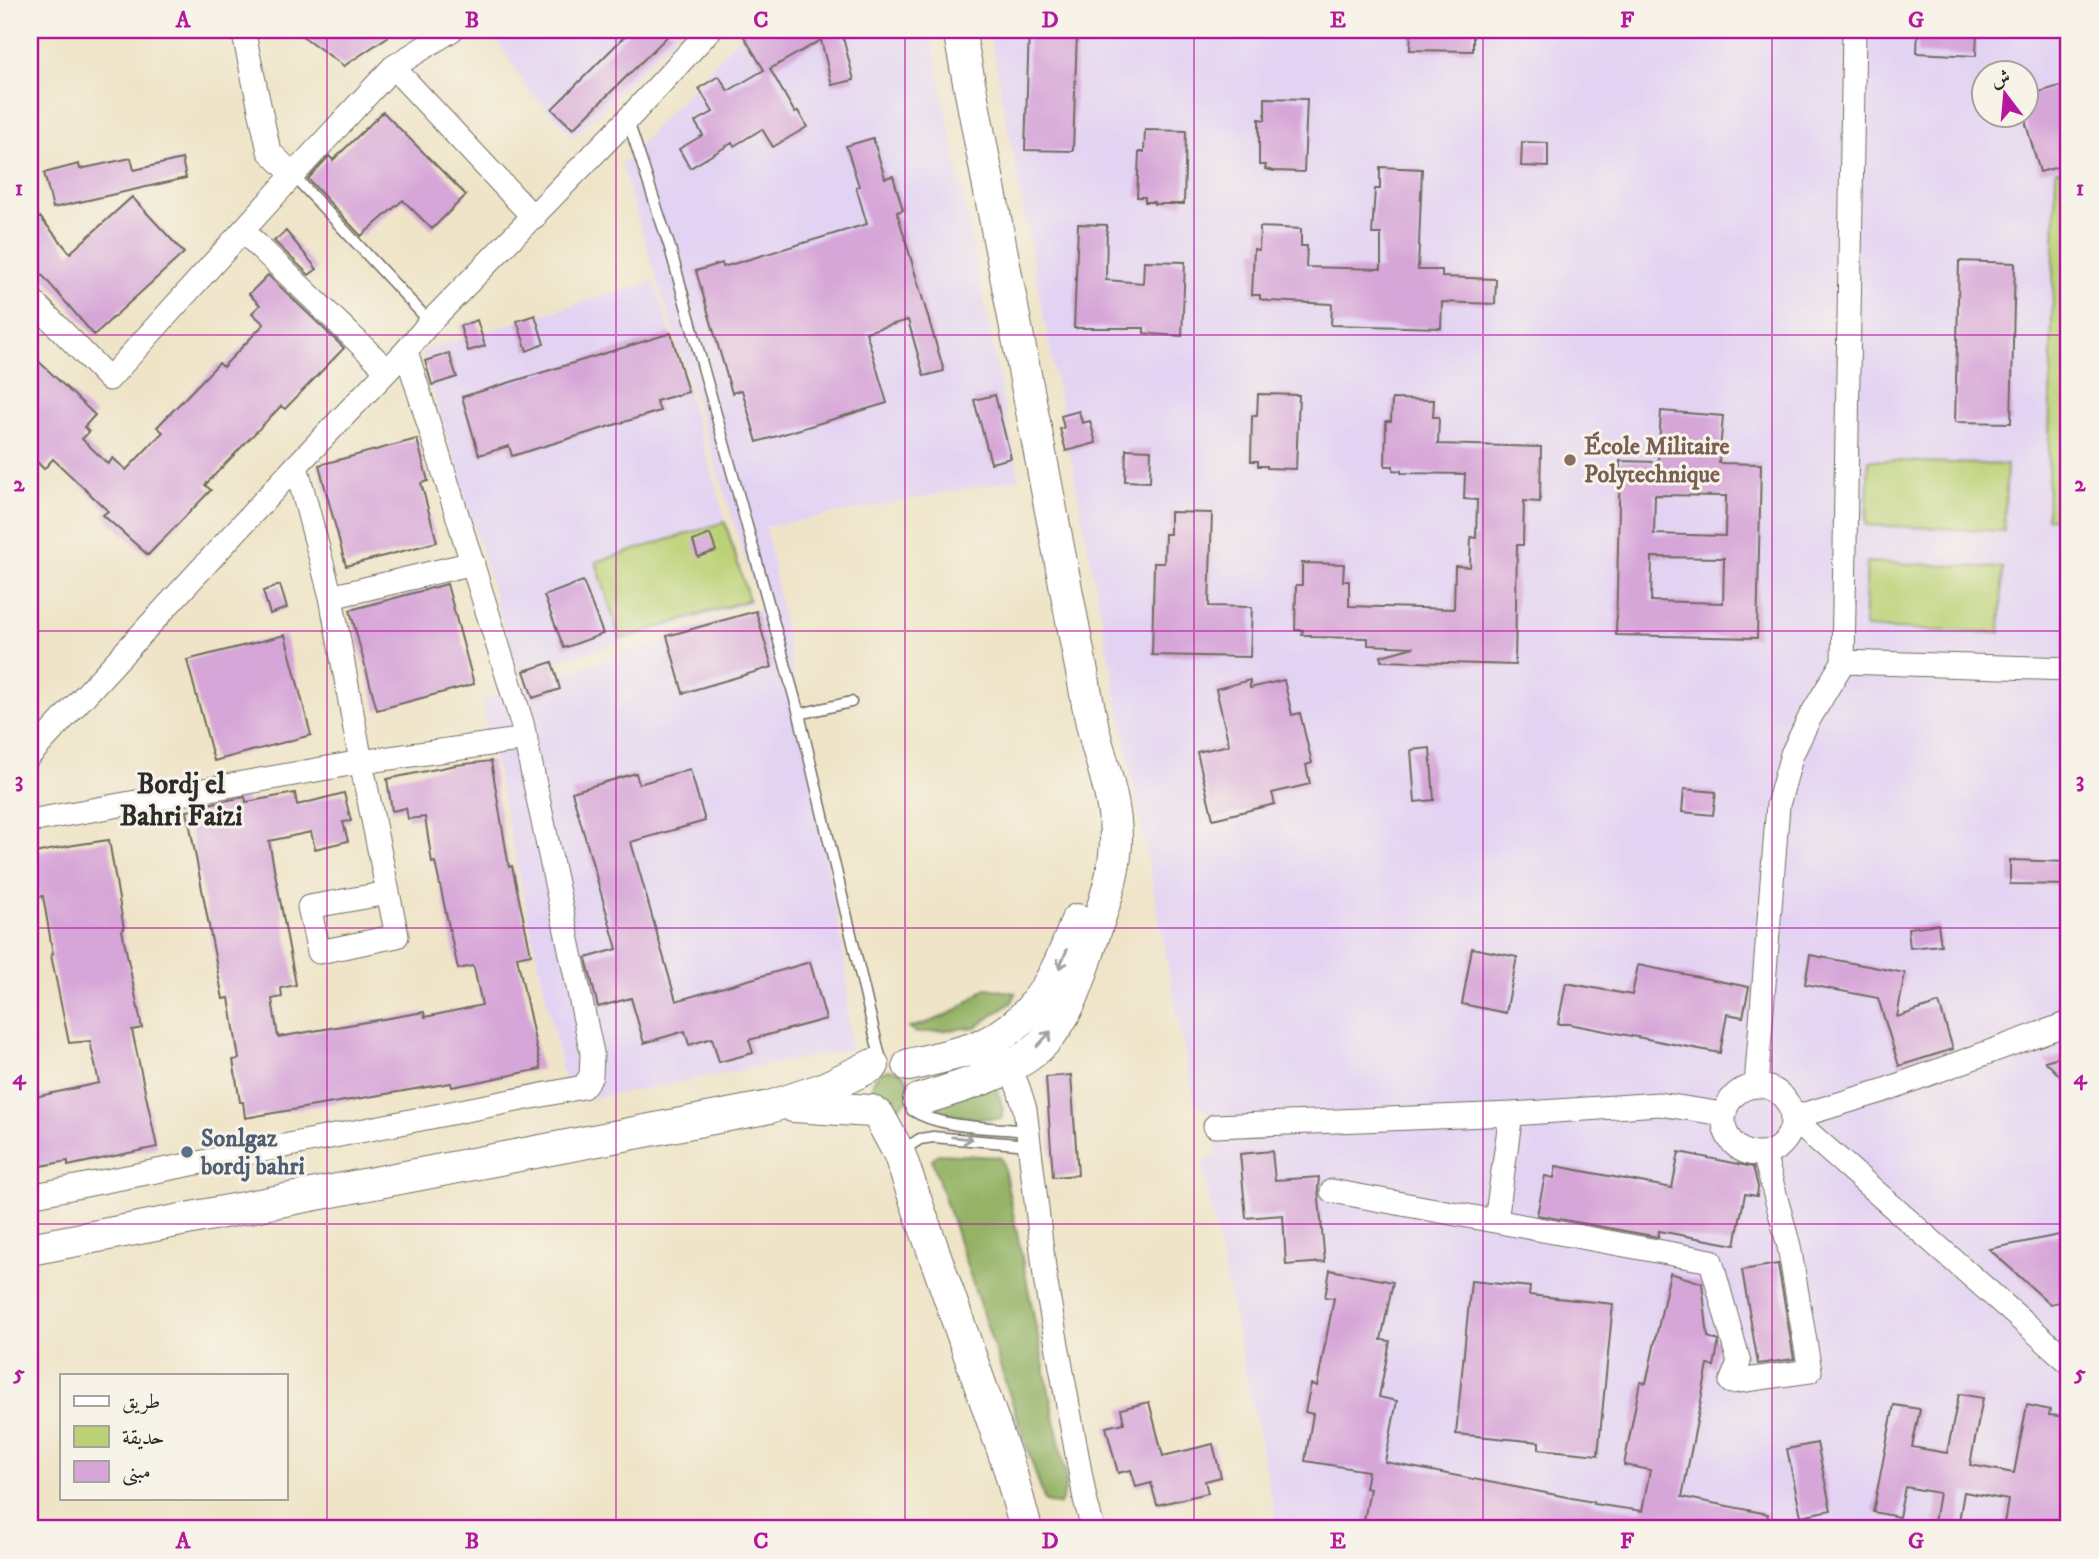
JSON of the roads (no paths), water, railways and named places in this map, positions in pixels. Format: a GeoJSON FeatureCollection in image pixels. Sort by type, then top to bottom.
{"type":"FeatureCollection","features":[{"type":"Feature","properties":{"kind":"main road"},"geometry":{"type":"LineString","coordinates":[[770,1107],[897,1110],[1009,1067],[1043,1043],[1071,1002],[1105,897],[1116,841],[1110,789],[1099,751],[959,30]]}},
{"type":"Feature","properties":{"kind":"main road"},"geometry":{"type":"LineString","coordinates":[[30,1249],[770,1107],[888,1064],[974,1048],[996,1038],[1019,1023],[1039,1000],[1054,979],[1065,954],[1095,870],[1100,811],[1095,778],[1099,751]]}},
{"type":"Feature","properties":{"kind":"main road"},"geometry":{"type":"LineString","coordinates":[[888,1064],[920,1081],[897,1110],[899,1153],[1010,1470],[1026,1529]]}},
{"type":"Feature","properties":{"kind":"main road"},"geometry":{"type":"LineString","coordinates":[[888,1064],[866,1073],[861,1093],[897,1110]]}},
{"type":"Feature","properties":{"kind":"street"},"geometry":{"type":"LineString","coordinates":[[243,30],[269,150],[293,175]]}},
{"type":"Feature","properties":{"kind":"street"},"geometry":{"type":"LineString","coordinates":[[30,298],[109,379],[393,67],[452,30]]}},
{"type":"Feature","properties":{"kind":"street"},"geometry":{"type":"LineString","coordinates":[[30,755],[430,322],[534,218],[709,30]]}},
{"type":"Feature","properties":{"kind":"street"},"geometry":{"type":"LineString","coordinates":[[1756,1086],[1778,805],[1792,754],[1843,662],[1854,30]]}},
{"type":"Feature","properties":{"kind":"street"},"geometry":{"type":"LineString","coordinates":[[393,67],[534,218]]}},
{"type":"Feature","properties":{"kind":"street"},"geometry":{"type":"LineString","coordinates":[[243,231],[387,370]]}},
{"type":"Feature","properties":{"kind":"street"},"geometry":{"type":"LineString","coordinates":[[30,1196],[583,1087],[592,1076],[592,1053],[526,739],[406,351]]}},
{"type":"Feature","properties":{"kind":"street"},"geometry":{"type":"LineString","coordinates":[[296,467],[331,597],[388,893]]}},
{"type":"Feature","properties":{"kind":"street"},"geometry":{"type":"LineString","coordinates":[[331,597],[472,564]]}},
{"type":"Feature","properties":{"kind":"street"},"geometry":{"type":"LineString","coordinates":[[1843,662],[2069,669]]}},
{"type":"Feature","properties":{"kind":"street"},"geometry":{"type":"LineString","coordinates":[[30,821],[361,762],[526,739]]}},
{"type":"Feature","properties":{"kind":"street"},"geometry":{"type":"LineString","coordinates":[[1792,1118],[1882,1091],[2069,1023]]}},
{"type":"Feature","properties":{"kind":"street"},"geometry":{"type":"LineString","coordinates":[[1009,1067],[1022,1098],[1046,1284],[1085,1499],[1093,1529]]}},
{"type":"Feature","properties":{"kind":"street"},"geometry":{"type":"LineString","coordinates":[[1756,1086],[1769,1087],[1781,1094],[1789,1105],[1792,1118],[1789,1135],[1783,1144],[1764,1154],[1752,1154],[1733,1144],[1723,1125],[1724,1114],[1735,1094],[1756,1086]]}},
{"type":"Feature","properties":{"kind":"street"},"geometry":{"type":"LineString","coordinates":[[1215,1126],[1511,1114],[1659,1104],[1724,1114]]}},
{"type":"Feature","properties":{"kind":"street"},"geometry":{"type":"LineString","coordinates":[[1496,1221],[1511,1114]]}},
{"type":"Feature","properties":{"kind":"street"},"geometry":{"type":"LineString","coordinates":[[1792,1118],[2069,1362]]}},
{"type":"Feature","properties":{"kind":"street"},"geometry":{"type":"LineString","coordinates":[[1332,1191],[1711,1261],[1738,1362],[1731,1382],[1810,1371],[1789,1246],[1764,1154]]}},
{"type":"Feature","properties":{"kind":"lane"},"geometry":{"type":"LineString","coordinates":[[627,120],[670,248],[799,714],[888,1064]]}},
{"type":"Feature","properties":{"kind":"lane"},"geometry":{"type":"LineString","coordinates":[[293,175],[430,322]]}},
{"type":"Feature","properties":{"kind":"lane"},"geometry":{"type":"LineString","coordinates":[[799,714],[851,702]]}},
{"type":"Feature","properties":{"kind":"lane"},"geometry":{"type":"LineString","coordinates":[[897,1110],[930,1120],[1028,1138]]}},
{"type":"Feature","properties":{"kind":"lane"},"geometry":{"type":"LineString","coordinates":[[899,1153],[920,1139],[933,1137],[1028,1138]]}},
{"type":"Feature","properties":{"kind":"place","name":"École Militaire Polytechnique"},"geometry":{"type":"Point","coordinates":[1570,460]}},
{"type":"Feature","properties":{"kind":"place","name":"Sonlgaz bordj bahri"},"geometry":{"type":"Point","coordinates":[187,1152]}},
{"type":"Feature","properties":{"kind":"district","name":"Bordj el Bahri Faizi"},"geometry":{"type":"Point","coordinates":[181,799]}}]}
